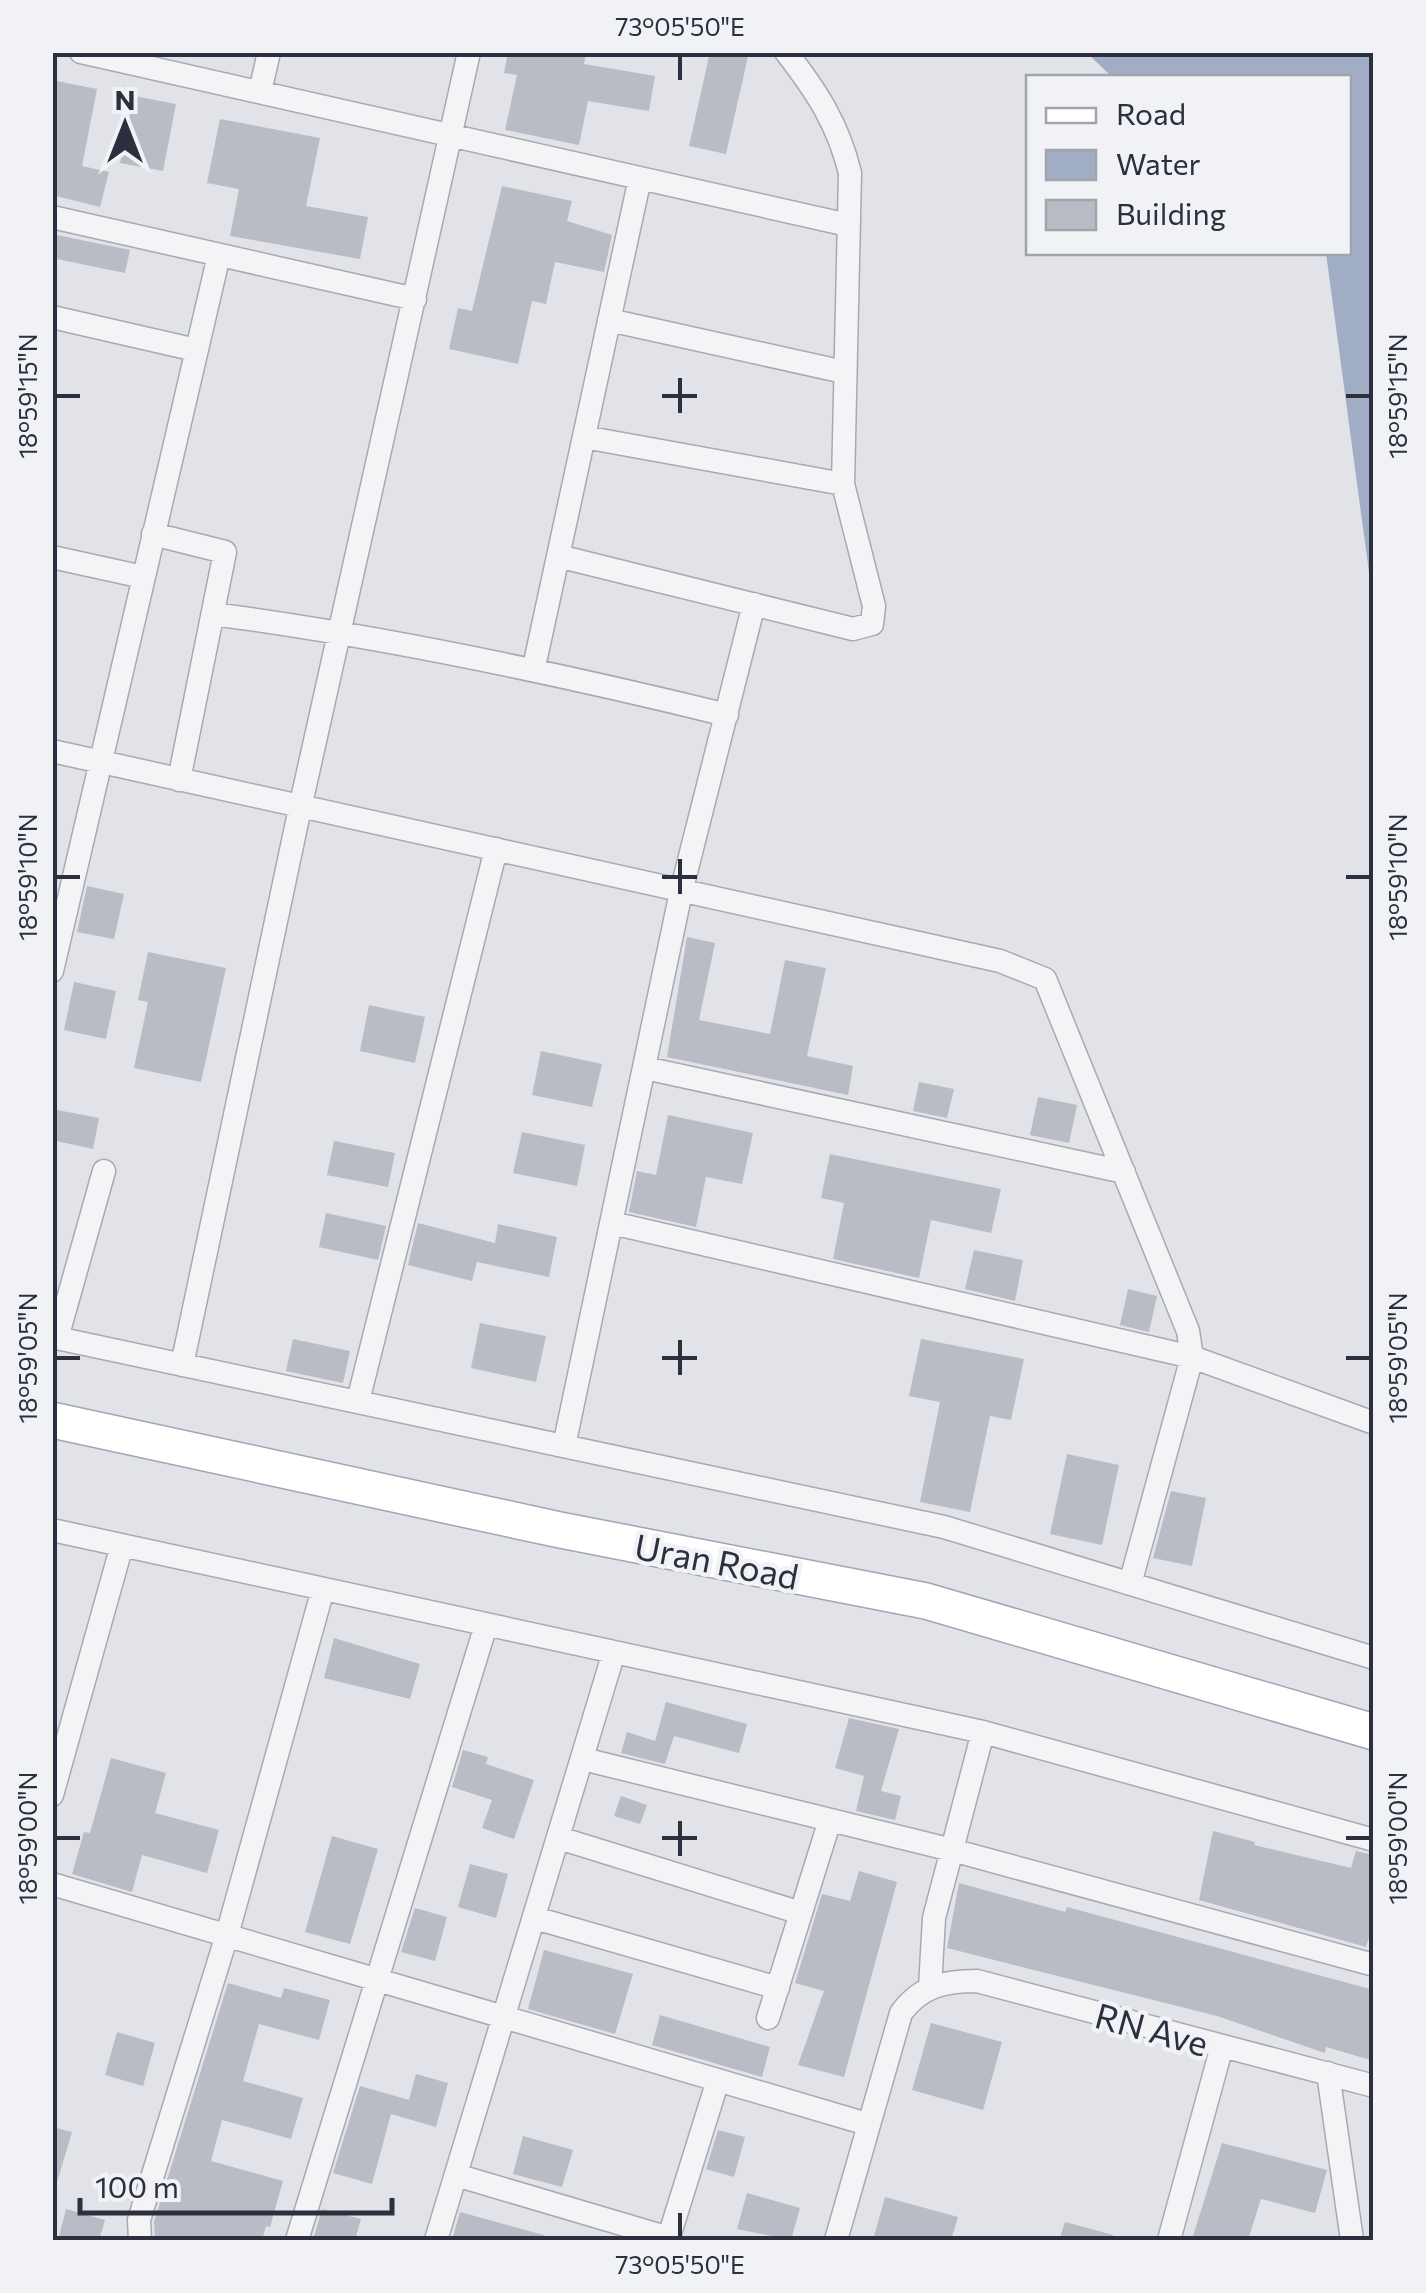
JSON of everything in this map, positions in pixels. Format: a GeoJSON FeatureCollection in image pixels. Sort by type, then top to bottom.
{"type":"FeatureCollection","features":[{"type":"Feature","properties":{"kind":"main road","name":"Uran Road"},"geometry":{"type":"LineString","coordinates":[[52,1420],[560,1530],[926,1601],[1374,1732]]}},
{"type":"Feature","properties":{"kind":"street"},"geometry":{"type":"LineString","coordinates":[[82,52],[848,225]]}},
{"type":"Feature","properties":{"kind":"street"},"geometry":{"type":"LineString","coordinates":[[260,92],[269,52]]}},
{"type":"Feature","properties":{"kind":"street"},"geometry":{"type":"LineString","coordinates":[[182,1364],[300,808],[469,52]]}},
{"type":"Feature","properties":{"kind":"street"},"geometry":{"type":"LineString","coordinates":[[558,556],[853,628],[872,624],[874,606],[842,484],[850,173],[840,134],[821,98],[786,52]]}},
{"type":"Feature","properties":{"kind":"street"},"geometry":{"type":"LineString","coordinates":[[534,667],[640,178]]}},
{"type":"Feature","properties":{"kind":"street"},"geometry":{"type":"LineString","coordinates":[[52,217],[415,299]]}},
{"type":"Feature","properties":{"kind":"street"},"geometry":{"type":"LineString","coordinates":[[52,971],[56,939],[218,255]]}},
{"type":"Feature","properties":{"kind":"street"},"geometry":{"type":"LineString","coordinates":[[52,318],[196,350]]}},
{"type":"Feature","properties":{"kind":"street"},"geometry":{"type":"LineString","coordinates":[[609,320],[844,372]]}},
{"type":"Feature","properties":{"kind":"street"},"geometry":{"type":"LineString","coordinates":[[584,437],[842,484]]}},
{"type":"Feature","properties":{"kind":"street"},"geometry":{"type":"LineString","coordinates":[[153,534],[225,552],[179,780]]}},
{"type":"Feature","properties":{"kind":"street"},"geometry":{"type":"LineString","coordinates":[[52,556],[143,577]]}},
{"type":"Feature","properties":{"kind":"street"},"geometry":{"type":"LineString","coordinates":[[564,1446],[680,892],[754,604]]}},
{"type":"Feature","properties":{"kind":"street"},"geometry":{"type":"LineString","coordinates":[[212,614],[340,631],[534,667],[727,716]]}},
{"type":"Feature","properties":{"kind":"street"},"geometry":{"type":"LineString","coordinates":[[52,752],[1000,960],[1045,978],[1188,1330],[1192,1356],[1130,1584]]}},
{"type":"Feature","properties":{"kind":"street"},"geometry":{"type":"LineString","coordinates":[[358,1400],[496,849]]}},
{"type":"Feature","properties":{"kind":"street"},"geometry":{"type":"LineString","coordinates":[[645,1068],[1124,1172]]}},
{"type":"Feature","properties":{"kind":"street"},"geometry":{"type":"LineString","coordinates":[[104,1172],[55,1337],[944,1527],[1374,1658]]}},
{"type":"Feature","properties":{"kind":"street"},"geometry":{"type":"LineString","coordinates":[[612,1223],[1192,1356],[1374,1423]]}},
{"type":"Feature","properties":{"kind":"street"},"geometry":{"type":"LineString","coordinates":[[52,1530],[983,1732],[1374,1840]]}},
{"type":"Feature","properties":{"kind":"street"},"geometry":{"type":"LineString","coordinates":[[52,1795],[122,1545]]}},
{"type":"Feature","properties":{"kind":"street"},"geometry":{"type":"LineString","coordinates":[[140,2240],[139,2220],[227,1935],[322,1589]]}},
{"type":"Feature","properties":{"kind":"street"},"geometry":{"type":"LineString","coordinates":[[297,2240],[374,1978],[486,1624]]}},
{"type":"Feature","properties":{"kind":"street"},"geometry":{"type":"LineString","coordinates":[[436,2240],[614,1652]]}},
{"type":"Feature","properties":{"kind":"street"},"geometry":{"type":"LineString","coordinates":[[836,2240],[901,2013],[914,1996],[930,1987],[930,1938],[983,1732]]}},
{"type":"Feature","properties":{"kind":"street"},"geometry":{"type":"LineString","coordinates":[[583,1759],[952,1850],[1374,1964]]}},
{"type":"Feature","properties":{"kind":"street"},"geometry":{"type":"LineString","coordinates":[[768,2018],[830,1820]]}},
{"type":"Feature","properties":{"kind":"street"},"geometry":{"type":"LineString","coordinates":[[559,1838],[801,1913]]}},
{"type":"Feature","properties":{"kind":"street"},"geometry":{"type":"LineString","coordinates":[[52,1884],[867,2124]]}},
{"type":"Feature","properties":{"kind":"street"},"geometry":{"type":"LineString","coordinates":[[535,1918],[778,1988]]}},
{"type":"Feature","properties":{"kind":"street","name":"RN Ave"},"geometry":{"type":"LineString","coordinates":[[930,1987],[977,1981],[1374,2086]]}},
{"type":"Feature","properties":{"kind":"street"},"geometry":{"type":"LineString","coordinates":[[1170,2240],[1222,2046]]}},
{"type":"Feature","properties":{"kind":"street"},"geometry":{"type":"LineString","coordinates":[[1328,2073],[1352,2240]]}},
{"type":"Feature","properties":{"kind":"street"},"geometry":{"type":"LineString","coordinates":[[456,2175],[668,2239],[718,2080]]}},
{"type":"Feature","properties":{"kind":"water"},"geometry":{"type":"Polygon","coordinates":[[[1087,53],[1373,53],[1373,602],[1326,255],[1351,255],[1351,75],[1110,75],[1087,53]]]}},
{"type":"Feature","properties":{"kind":"building"},"geometry":{"type":"Polygon","coordinates":[[[508,52],[586,52],[584,64],[655,76],[649,111],[588,101],[579,145],[505,130],[517,75],[504,73],[508,52]]]}},
{"type":"Feature","properties":{"kind":"building"},"geometry":{"type":"Polygon","coordinates":[[[710,52],[749,52],[726,154],[689,146],[710,52]]]}},
{"type":"Feature","properties":{"kind":"building"},"geometry":{"type":"Polygon","coordinates":[[[52,80],[97,89],[82,166],[109,172],[100,207],[52,195],[52,80]]]}},
{"type":"Feature","properties":{"kind":"building"},"geometry":{"type":"Polygon","coordinates":[[[134,96],[176,104],[163,171],[120,163],[134,96]]]}},
{"type":"Feature","properties":{"kind":"building"},"geometry":{"type":"Polygon","coordinates":[[[220,119],[320,138],[306,206],[368,217],[360,259],[230,236],[239,189],[207,183],[220,119]]]}},
{"type":"Feature","properties":{"kind":"building"},"geometry":{"type":"Polygon","coordinates":[[[502,186],[572,201],[567,221],[612,235],[604,272],[555,262],[546,304],[532,301],[518,364],[449,349],[458,308],[472,311],[502,186]]]}},
{"type":"Feature","properties":{"kind":"building"},"geometry":{"type":"Polygon","coordinates":[[[52,234],[130,250],[125,273],[52,258],[52,234]]]}},
{"type":"Feature","properties":{"kind":"building"},"geometry":{"type":"Polygon","coordinates":[[[87,886],[124,894],[114,939],[77,932],[87,886]]]}},
{"type":"Feature","properties":{"kind":"building"},"geometry":{"type":"Polygon","coordinates":[[[687,937],[715,943],[699,1020],[770,1034],[785,960],[826,968],[807,1056],[853,1066],[848,1095],[667,1057],[687,937]]]}},
{"type":"Feature","properties":{"kind":"building"},"geometry":{"type":"Polygon","coordinates":[[[148,952],[226,968],[201,1082],[134,1068],[148,1002],[138,1000],[148,952]]]}},
{"type":"Feature","properties":{"kind":"building"},"geometry":{"type":"Polygon","coordinates":[[[74,982],[116,991],[106,1039],[64,1030],[74,982]]]}},
{"type":"Feature","properties":{"kind":"building"},"geometry":{"type":"Polygon","coordinates":[[[369,1005],[425,1017],[415,1063],[360,1051],[369,1005]]]}},
{"type":"Feature","properties":{"kind":"building"},"geometry":{"type":"Polygon","coordinates":[[[541,1051],[602,1064],[592,1107],[532,1095],[541,1051]]]}},
{"type":"Feature","properties":{"kind":"building"},"geometry":{"type":"Polygon","coordinates":[[[919,1082],[954,1089],[947,1118],[913,1111],[919,1082]]]}},
{"type":"Feature","properties":{"kind":"building"},"geometry":{"type":"Polygon","coordinates":[[[1038,1097],[1077,1105],[1069,1143],[1030,1135],[1038,1097]]]}},
{"type":"Feature","properties":{"kind":"building"},"geometry":{"type":"Polygon","coordinates":[[[52,1109],[99,1118],[93,1149],[52,1140],[52,1109]]]}},
{"type":"Feature","properties":{"kind":"building"},"geometry":{"type":"Polygon","coordinates":[[[668,1115],[753,1133],[742,1184],[706,1177],[696,1227],[629,1212],[637,1171],[656,1175],[668,1115]]]}},
{"type":"Feature","properties":{"kind":"building"},"geometry":{"type":"Polygon","coordinates":[[[522,1132],[585,1145],[577,1186],[513,1173],[522,1132]]]}},
{"type":"Feature","properties":{"kind":"building"},"geometry":{"type":"Polygon","coordinates":[[[334,1141],[395,1153],[388,1187],[327,1175],[334,1141]]]}},
{"type":"Feature","properties":{"kind":"building"},"geometry":{"type":"Polygon","coordinates":[[[830,1154],[1001,1189],[991,1233],[931,1220],[919,1278],[833,1259],[844,1203],[821,1198],[830,1154]]]}},
{"type":"Feature","properties":{"kind":"building"},"geometry":{"type":"Polygon","coordinates":[[[326,1213],[386,1226],[378,1260],[319,1247],[326,1213]]]}},
{"type":"Feature","properties":{"kind":"building"},"geometry":{"type":"Polygon","coordinates":[[[418,1223],[495,1243],[498,1224],[557,1237],[549,1277],[477,1262],[472,1281],[408,1265],[418,1223]]]}},
{"type":"Feature","properties":{"kind":"building"},"geometry":{"type":"Polygon","coordinates":[[[974,1250],[1023,1260],[1015,1301],[965,1289],[974,1250]]]}},
{"type":"Feature","properties":{"kind":"building"},"geometry":{"type":"Polygon","coordinates":[[[1128,1289],[1157,1296],[1149,1332],[1120,1325],[1128,1289]]]}},
{"type":"Feature","properties":{"kind":"building"},"geometry":{"type":"Polygon","coordinates":[[[480,1323],[546,1336],[536,1382],[471,1368],[480,1323]]]}},
{"type":"Feature","properties":{"kind":"building"},"geometry":{"type":"Polygon","coordinates":[[[293,1339],[350,1351],[343,1383],[286,1371],[293,1339]]]}},
{"type":"Feature","properties":{"kind":"building"},"geometry":{"type":"Polygon","coordinates":[[[921,1339],[1024,1359],[1011,1420],[990,1416],[970,1512],[920,1502],[940,1402],[909,1396],[921,1339]]]}},
{"type":"Feature","properties":{"kind":"building"},"geometry":{"type":"Polygon","coordinates":[[[1067,1454],[1119,1465],[1102,1545],[1050,1534],[1067,1454]]]}},
{"type":"Feature","properties":{"kind":"building"},"geometry":{"type":"Polygon","coordinates":[[[1171,1491],[1206,1498],[1192,1566],[1153,1558],[1171,1491]]]}},
{"type":"Feature","properties":{"kind":"building"},"geometry":{"type":"Polygon","coordinates":[[[334,1638],[420,1664],[410,1699],[324,1678],[334,1638]]]}},
{"type":"Feature","properties":{"kind":"building"},"geometry":{"type":"Polygon","coordinates":[[[666,1702],[747,1724],[739,1753],[674,1736],[665,1764],[621,1753],[627,1732],[655,1741],[666,1702]]]}},
{"type":"Feature","properties":{"kind":"building"},"geometry":{"type":"Polygon","coordinates":[[[849,1718],[899,1729],[881,1791],[901,1796],[895,1820],[856,1811],[864,1776],[835,1768],[849,1718]]]}},
{"type":"Feature","properties":{"kind":"building"},"geometry":{"type":"Polygon","coordinates":[[[463,1750],[488,1757],[486,1764],[534,1780],[514,1839],[482,1828],[492,1800],[452,1787],[463,1750]]]}},
{"type":"Feature","properties":{"kind":"building"},"geometry":{"type":"Polygon","coordinates":[[[111,1758],[166,1773],[155,1813],[219,1830],[207,1873],[142,1855],[132,1892],[72,1874],[84,1832],[90,1833],[111,1758]]]}},
{"type":"Feature","properties":{"kind":"building"},"geometry":{"type":"Polygon","coordinates":[[[621,1796],[647,1805],[640,1824],[614,1816],[621,1796]]]}},
{"type":"Feature","properties":{"kind":"building"},"geometry":{"type":"Polygon","coordinates":[[[1213,1831],[1351,1868],[1356,1851],[1374,1855],[1374,1922],[1366,1947],[1199,1900],[1213,1831]]]}},
{"type":"Feature","properties":{"kind":"building"},"geometry":{"type":"Polygon","coordinates":[[[332,1836],[378,1849],[350,1944],[305,1932],[332,1836]]]}},
{"type":"Feature","properties":{"kind":"building"},"geometry":{"type":"Polygon","coordinates":[[[470,1864],[508,1874],[496,1918],[458,1907],[470,1864]]]}},
{"type":"Feature","properties":{"kind":"building"},"geometry":{"type":"Polygon","coordinates":[[[859,1871],[897,1882],[844,2077],[798,2065],[824,1991],[795,1983],[822,1894],[850,1901],[859,1871]]]}},
{"type":"Feature","properties":{"kind":"building"},"geometry":{"type":"Polygon","coordinates":[[[959,1883],[1065,1912],[1067,1907],[1374,1990],[1374,2061],[1326,2047],[1325,2053],[1217,2016],[947,1948],[959,1883]]]}},
{"type":"Feature","properties":{"kind":"building"},"geometry":{"type":"Polygon","coordinates":[[[415,1908],[447,1917],[435,1961],[401,1952],[415,1908]]]}},
{"type":"Feature","properties":{"kind":"building"},"geometry":{"type":"Polygon","coordinates":[[[544,1950],[633,1974],[615,2034],[528,2009],[544,1950]]]}},
{"type":"Feature","properties":{"kind":"building"},"geometry":{"type":"Polygon","coordinates":[[[228,1983],[281,1998],[284,1988],[330,2000],[319,2040],[259,2024],[243,2081],[303,2098],[291,2139],[222,2120],[211,2161],[283,2181],[270,2227],[266,2226],[262,2240],[155,2240],[154,2222],[228,1983]]]}},
{"type":"Feature","properties":{"kind":"building"},"geometry":{"type":"Polygon","coordinates":[[[660,2015],[770,2047],[762,2077],[652,2045],[660,2015]]]}},
{"type":"Feature","properties":{"kind":"building"},"geometry":{"type":"Polygon","coordinates":[[[931,2023],[1002,2042],[983,2110],[912,2090],[931,2023]]]}},
{"type":"Feature","properties":{"kind":"building"},"geometry":{"type":"Polygon","coordinates":[[[117,2032],[155,2043],[143,2086],[105,2075],[117,2032]]]}},
{"type":"Feature","properties":{"kind":"building"},"geometry":{"type":"Polygon","coordinates":[[[416,2074],[448,2083],[436,2127],[391,2114],[372,2184],[333,2173],[360,2086],[409,2100],[416,2074]]]}},
{"type":"Feature","properties":{"kind":"building"},"geometry":{"type":"Polygon","coordinates":[[[52,2127],[72,2132],[57,2182],[52,2182],[52,2127]]]}},
{"type":"Feature","properties":{"kind":"building"},"geometry":{"type":"Polygon","coordinates":[[[718,2130],[745,2137],[734,2177],[706,2169],[718,2130]]]}},
{"type":"Feature","properties":{"kind":"building"},"geometry":{"type":"Polygon","coordinates":[[[523,2136],[573,2150],[562,2187],[513,2174],[523,2136]]]}},
{"type":"Feature","properties":{"kind":"building"},"geometry":{"type":"Polygon","coordinates":[[[1222,2143],[1327,2170],[1315,2213],[1261,2199],[1248,2240],[1193,2236],[1222,2143]]]}},
{"type":"Feature","properties":{"kind":"building"},"geometry":{"type":"Polygon","coordinates":[[[747,2193],[800,2208],[791,2240],[737,2229],[747,2193]]]}},
{"type":"Feature","properties":{"kind":"building"},"geometry":{"type":"Polygon","coordinates":[[[885,2197],[958,2217],[951,2240],[873,2240],[885,2197]]]}},
{"type":"Feature","properties":{"kind":"building"},"geometry":{"type":"Polygon","coordinates":[[[66,2209],[105,2220],[99,2240],[58,2240],[66,2209]]]}},
{"type":"Feature","properties":{"kind":"building"},"geometry":{"type":"Polygon","coordinates":[[[322,2209],[361,2219],[355,2240],[313,2240],[322,2209]]]}},
{"type":"Feature","properties":{"kind":"building"},"geometry":{"type":"Polygon","coordinates":[[[460,2212],[544,2235],[543,2240],[452,2240],[460,2212]]]}},
{"type":"Feature","properties":{"kind":"building"},"geometry":{"type":"Polygon","coordinates":[[[1065,2222],[1113,2235],[1112,2240],[1059,2240],[1065,2222]]]}}]}
